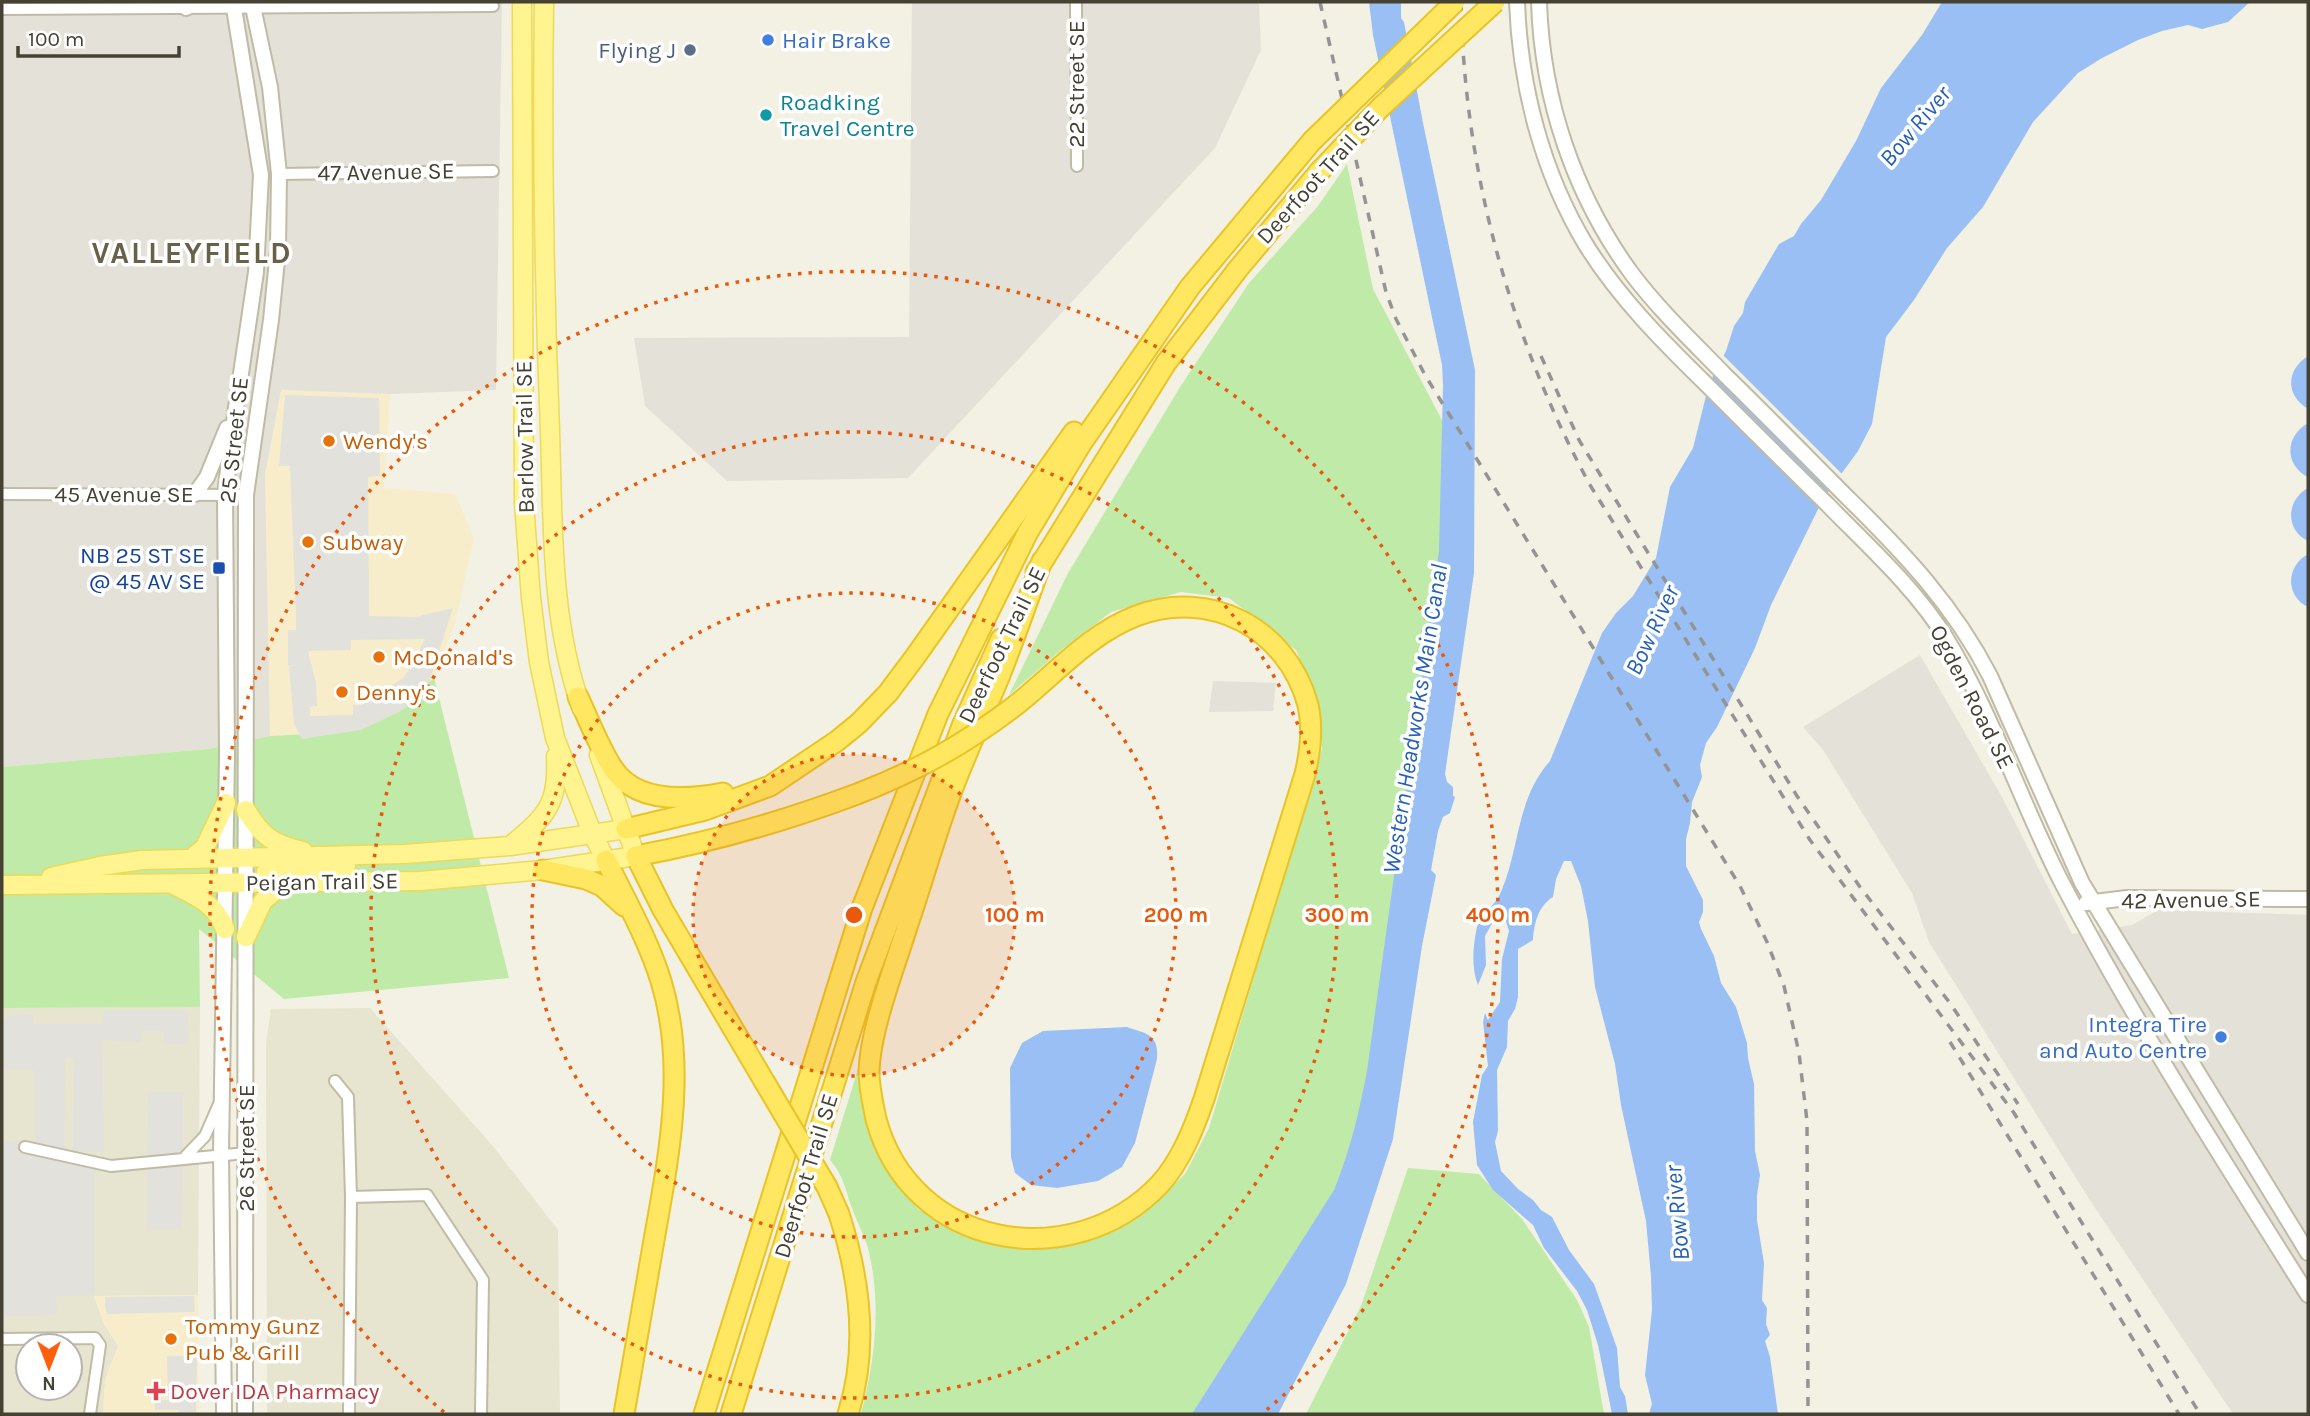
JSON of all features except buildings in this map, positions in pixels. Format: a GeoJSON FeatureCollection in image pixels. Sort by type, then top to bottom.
{"type":"FeatureCollection","features":[{"type":"Feature","properties":{"kind":"highway","name":"Deerfoot Trail SE"},"geometry":{"type":"LineString","coordinates":[[704,1414],[862,908],[937,714],[1028,532],[1061,475],[1123,381],[1190,287],[1312,141],[1455,2]]}},
{"type":"Feature","properties":{"kind":"highway","name":"Deerfoot Trail SE"},"geometry":{"type":"LineString","coordinates":[[731,1414],[866,982],[962,726],[1002,637],[1042,561],[1166,363],[1238,269],[1319,172],[1381,106],[1495,2]]}},
{"type":"Feature","properties":{"kind":"highway"},"geometry":{"type":"LineString","coordinates":[[626,829],[668,820],[770,786],[859,723],[888,693],[1080,423],[1123,381]]}},
{"type":"Feature","properties":{"kind":"highway"},"geometry":{"type":"LineString","coordinates":[[848,1414],[856,1386],[859,1359],[859,1297],[855,1268],[839,1214],[827,1187],[663,910],[636,856],[690,846],[794,817],[904,776],[959,746],[1016,705],[1106,631],[1132,617],[1177,606],[1203,607],[1226,612],[1272,642],[1296,675],[1308,707],[1310,726],[1305,774],[1204,1099],[1191,1133],[1161,1182],[1138,1203],[1097,1227],[1052,1239],[1002,1236],[978,1230],[960,1223],[907,1181],[882,1141],[873,1105],[869,1071],[888,985],[951,794],[1001,673],[1042,561]]}},
{"type":"Feature","properties":{"kind":"highway"},"geometry":{"type":"LineString","coordinates":[[578,697],[613,769],[632,786],[651,794],[682,799],[699,798],[729,792],[791,770]]}},
{"type":"Feature","properties":{"kind":"highway"},"geometry":{"type":"LineString","coordinates":[[606,860],[661,981],[673,1045],[675,1086],[665,1177],[624,1414]]}},
{"type":"Feature","properties":{"kind":"highway"},"geometry":{"type":"LineString","coordinates":[[542,870],[586,879],[602,886],[632,914]]}},
{"type":"Feature","properties":{"kind":"main road","name":"Barlow Trail SE"},"geometry":{"type":"LineString","coordinates":[[522,2],[524,503],[532,611],[539,662],[555,738],[593,835],[606,860]]}},
{"type":"Feature","properties":{"kind":"main road","name":"Barlow Trail SE"},"geometry":{"type":"LineString","coordinates":[[544,2],[546,322],[554,557],[562,628],[578,697],[636,856]]}},
{"type":"Feature","properties":{"kind":"main road"},"geometry":{"type":"LineString","coordinates":[[510,846],[540,821],[549,808],[557,780],[555,738]]}},
{"type":"Feature","properties":{"kind":"main road"},"geometry":{"type":"LineString","coordinates":[[192,858],[205,847],[226,803]]}},
{"type":"Feature","properties":{"kind":"main road"},"geometry":{"type":"LineString","coordinates":[[246,810],[264,836],[287,847],[324,855]]}},
{"type":"Feature","properties":{"kind":"main road","name":"Peigan Trail SE"},"geometry":{"type":"LineString","coordinates":[[240,868],[324,855],[404,854],[510,846],[626,829]]}},
{"type":"Feature","properties":{"kind":"main road"},"geometry":{"type":"LineString","coordinates":[[226,883],[240,868],[385,862],[404,854]]}},
{"type":"Feature","properties":{"kind":"main road","name":"Peigan Trail SE"},"geometry":{"type":"LineString","coordinates":[[4,885],[100,866],[192,858],[240,868],[284,883],[420,880],[542,870],[636,856]]}},
{"type":"Feature","properties":{"kind":"main road"},"geometry":{"type":"LineString","coordinates":[[171,883],[214,909],[225,929]]}},
{"type":"Feature","properties":{"kind":"main road","name":"Peigan Trail SE"},"geometry":{"type":"LineString","coordinates":[[4,885],[226,883]]}},
{"type":"Feature","properties":{"kind":"main road"},"geometry":{"type":"LineString","coordinates":[[246,937],[263,901],[284,883]]}},
{"type":"Feature","properties":{"kind":"street","name":"22 Street SE"},"geometry":{"type":"LineString","coordinates":[[1076,2],[1077,166]]}},
{"type":"Feature","properties":{"kind":"street","name":"Ogden Road SE"},"geometry":{"type":"LineString","coordinates":[[1517,2],[1520,45],[1532,112],[1549,169],[1569,214],[1588,247],[1634,310],[1888,565],[1937,626],[1981,706],[2074,904],[2189,1106],[2308,1295]]}},
{"type":"Feature","properties":{"kind":"street","name":"Ogden Road SE"},"geometry":{"type":"LineString","coordinates":[[1539,2],[1545,67],[1552,106],[1571,163],[1604,231],[1632,273],[1686,337],[1905,554],[1947,605],[1978,651],[2093,902],[2308,1253]]}},
{"type":"Feature","properties":{"kind":"street"},"geometry":{"type":"LineString","coordinates":[[2,9],[252,4],[493,6]]}},
{"type":"Feature","properties":{"kind":"street","name":"25 Street SE"},"geometry":{"type":"LineString","coordinates":[[240,868],[246,810],[246,495],[278,250],[279,174],[270,87],[252,4]]}},
{"type":"Feature","properties":{"kind":"street","name":"25 Street SE"},"geometry":{"type":"LineString","coordinates":[[234,5],[261,175],[254,286],[234,414],[225,494],[226,803],[240,868]]}},
{"type":"Feature","properties":{"kind":"street","name":"47 Avenue SE"},"geometry":{"type":"LineString","coordinates":[[279,174],[493,171]]}},
{"type":"Feature","properties":{"kind":"street"},"geometry":{"type":"LineString","coordinates":[[254,286],[274,288]]}},
{"type":"Feature","properties":{"kind":"street"},"geometry":{"type":"LineString","coordinates":[[194,494],[207,477],[234,414]]}},
{"type":"Feature","properties":{"kind":"street","name":"45 Avenue SE"},"geometry":{"type":"LineString","coordinates":[[2,494],[246,495]]}},
{"type":"Feature","properties":{"kind":"street","name":"26 Street SE"},"geometry":{"type":"LineString","coordinates":[[240,868],[246,937],[245,1414]]}},
{"type":"Feature","properties":{"kind":"street","name":"26 Street SE"},"geometry":{"type":"LineString","coordinates":[[224,1414],[221,1153],[226,883]]}},
{"type":"Feature","properties":{"kind":"street","name":"42 Avenue SE"},"geometry":{"type":"LineString","coordinates":[[2074,904],[2127,898],[2308,899]]}},
{"type":"Feature","properties":{"kind":"street"},"geometry":{"type":"LineString","coordinates":[[335,1081],[348,1097],[351,1197],[349,1414]]}},
{"type":"Feature","properties":{"kind":"street"},"geometry":{"type":"LineString","coordinates":[[185,1157],[205,1136],[222,1099]]}},
{"type":"Feature","properties":{"kind":"street"},"geometry":{"type":"LineString","coordinates":[[25,1147],[111,1166],[221,1153],[246,1153]]}},
{"type":"Feature","properties":{"kind":"street"},"geometry":{"type":"LineString","coordinates":[[351,1197],[427,1195],[483,1280],[481,1414]]}},
{"type":"Feature","properties":{"kind":"street"},"geometry":{"type":"LineString","coordinates":[[2,1339],[95,1338],[100,1345],[90,1414]]}},
{"type":"Feature","properties":{"kind":"shaded area"},"geometry":{"type":"Polygon","coordinates":[[[2,2],[502,2],[496,390],[390,394],[281,390],[265,475],[270,736],[208,749],[2,767],[2,2]]]}},
{"type":"Feature","properties":{"kind":"shaded area"},"geometry":{"type":"Polygon","coordinates":[[[912,2],[1259,2],[1261,50],[1215,148],[908,478],[727,481],[645,406],[634,338],[909,337],[912,2]]]}},
{"type":"Feature","properties":{"kind":"shaded area"},"geometry":{"type":"Polygon","coordinates":[[[281,390],[390,394],[384,488],[455,494],[474,538],[455,623],[434,678],[396,710],[328,733],[270,736],[265,475],[281,390]]]}},
{"type":"Feature","properties":{"kind":"shaded area"},"geometry":{"type":"Polygon","coordinates":[[[285,395],[379,398],[380,476],[368,477],[369,616],[415,617],[453,608],[427,689],[417,700],[399,712],[361,730],[302,739],[294,724],[289,667],[298,665],[288,666],[288,630],[296,630],[290,466],[279,466],[285,395]],[[425,639],[351,640],[351,650],[308,651],[316,683],[317,706],[310,707],[310,716],[353,715],[353,705],[362,705],[403,678],[425,639]]]}},
{"type":"Feature","properties":{"kind":"shaded area"},"geometry":{"type":"Polygon","coordinates":[[[1920,655],[2002,797],[2072,934],[2132,925],[2158,910],[2308,915],[2308,1414],[2233,1414],[2091,1202],[1929,942],[1912,893],[1823,750],[1803,727],[1920,655]]]}},
{"type":"Feature","properties":{"kind":"shaded area"},"geometry":{"type":"Polygon","coordinates":[[[1213,681],[1276,683],[1273,711],[1209,712],[1213,681]]]}},
{"type":"Feature","properties":{"kind":"shaded area"},"geometry":{"type":"Polygon","coordinates":[[[200,1007],[198,1295],[94,1296],[104,1324],[118,1346],[105,1380],[103,1414],[2,1414],[2,1008],[200,1007]]]}},
{"type":"Feature","properties":{"kind":"shaded area"},"geometry":{"type":"Polygon","coordinates":[[[370,1008],[492,1145],[558,1230],[560,1414],[267,1414],[266,1044],[271,1009],[370,1008]]]}},
{"type":"Feature","properties":{"kind":"shaded area"},"geometry":{"type":"Polygon","coordinates":[[[104,1011],[188,1011],[189,1044],[165,1044],[163,1031],[142,1031],[140,1042],[102,1040],[104,1152],[73,1151],[74,1059],[65,1057],[64,1146],[95,1168],[95,1295],[56,1296],[57,1315],[2,1316],[2,1141],[35,1141],[34,1070],[2,1069],[2,1020],[7,1016],[33,1014],[33,1024],[103,1024],[104,1011]]]}},
{"type":"Feature","properties":{"kind":"shaded area"},"geometry":{"type":"Polygon","coordinates":[[[148,1092],[183,1092],[182,1229],[147,1229],[148,1092]]]}},
{"type":"Feature","properties":{"kind":"shaded area"},"geometry":{"type":"Polygon","coordinates":[[[198,1295],[199,1414],[103,1414],[105,1380],[118,1346],[104,1324],[94,1296],[198,1295]]]}},
{"type":"Feature","properties":{"kind":"shaded area"},"geometry":{"type":"Polygon","coordinates":[[[194,1296],[195,1312],[107,1314],[105,1307],[105,1297],[194,1296]]]}},
{"type":"Feature","properties":{"kind":"shaded area"},"geometry":{"type":"Polygon","coordinates":[[[167,1356],[197,1356],[196,1414],[179,1414],[179,1410],[155,1410],[155,1400],[168,1400],[167,1356]]]}},
{"type":"Feature","properties":{"kind":"green space"},"geometry":{"type":"Polygon","coordinates":[[[1347,164],[1373,289],[1453,441],[1445,590],[1356,1161],[1209,1414],[861,1414],[873,1353],[875,1290],[868,1248],[844,1183],[830,1160],[858,1069],[861,1102],[873,1137],[892,1176],[918,1209],[969,1237],[1026,1250],[1089,1240],[1146,1212],[1185,1174],[1209,1128],[1322,749],[1315,697],[1296,650],[1229,598],[1181,592],[1111,612],[1009,695],[1067,575],[1180,387],[1249,283],[1318,206],[1347,164]]]}},
{"type":"Feature","properties":{"kind":"green space"},"geometry":{"type":"Polygon","coordinates":[[[434,678],[509,978],[284,999],[199,929],[200,1007],[2,1008],[2,767],[208,749],[270,736],[328,733],[396,710],[434,678]]]}},
{"type":"Feature","properties":{"kind":"green space"},"geometry":{"type":"Polygon","coordinates":[[[1408,1168],[1479,1174],[1522,1219],[1577,1300],[1589,1327],[1604,1414],[1306,1414],[1361,1306],[1408,1168]]]}},
{"type":"Feature","properties":{"kind":"water"},"geometry":{"type":"Polygon","coordinates":[[[1369,2],[1401,2],[1401,18],[1404,22],[1475,370],[1474,573],[1445,774],[1447,782],[1453,787],[1455,797],[1450,813],[1443,817],[1438,831],[1431,870],[1436,875],[1422,946],[1393,1139],[1346,1284],[1278,1414],[1192,1414],[1334,1190],[1349,1146],[1367,1071],[1439,551],[1442,365],[1373,35],[1369,2]]]}},
{"type":"Feature","properties":{"kind":"water","name":"Bow River"},"geometry":{"type":"Polygon","coordinates":[[[1942,2],[2250,2],[2228,22],[2202,29],[2188,25],[2162,31],[2102,58],[2078,73],[2033,122],[1983,207],[1947,248],[1914,300],[1886,337],[1872,424],[1858,451],[1823,499],[1771,605],[1755,648],[1717,727],[1706,743],[1700,765],[1702,777],[1692,802],[1686,839],[1686,866],[1703,900],[1703,912],[1699,922],[1714,956],[1721,983],[1736,1007],[1747,1043],[1754,1084],[1755,1151],[1760,1175],[1757,1220],[1764,1263],[1762,1300],[1767,1308],[1766,1324],[1770,1335],[1765,1341],[1770,1357],[1778,1414],[1649,1414],[1652,1404],[1645,1375],[1652,1310],[1646,1221],[1615,1064],[1595,987],[1588,921],[1581,886],[1571,861],[1564,861],[1556,879],[1553,897],[1544,905],[1538,916],[1533,940],[1518,949],[1518,997],[1508,1021],[1507,1047],[1497,1070],[1498,1131],[1495,1142],[1501,1171],[1541,1210],[1552,1217],[1569,1250],[1594,1284],[1617,1348],[1620,1387],[1625,1396],[1628,1414],[1612,1414],[1598,1345],[1587,1310],[1577,1291],[1544,1248],[1533,1225],[1493,1190],[1477,1165],[1473,1122],[1482,1075],[1488,1066],[1483,1022],[1485,1013],[1488,1020],[1500,1002],[1502,959],[1509,931],[1503,912],[1499,911],[1485,936],[1486,965],[1478,985],[1473,956],[1478,922],[1501,892],[1531,791],[1550,761],[1602,633],[1616,613],[1633,596],[1656,558],[1670,487],[1693,448],[1709,384],[1726,351],[1734,326],[1743,313],[1745,302],[1779,244],[1794,236],[1821,200],[1856,141],[1881,88],[1922,35],[1942,2]]]}},
{"type":"Feature","properties":{"kind":"water"},"geometry":{"type":"Polygon","coordinates":[[[2308,356],[2308,409],[2295,397],[2291,382],[2295,368],[2308,356]]]}},
{"type":"Feature","properties":{"kind":"water"},"geometry":{"type":"Polygon","coordinates":[[[2308,423],[2308,477],[2295,465],[2290,450],[2295,435],[2308,423]]]}},
{"type":"Feature","properties":{"kind":"water"},"geometry":{"type":"Polygon","coordinates":[[[2308,488],[2308,541],[2295,530],[2291,515],[2295,500],[2308,488]]]}},
{"type":"Feature","properties":{"kind":"water"},"geometry":{"type":"Polygon","coordinates":[[[2308,554],[2308,607],[2295,596],[2291,581],[2295,566],[2308,554]]]}},
{"type":"Feature","properties":{"kind":"water"},"geometry":{"type":"Polygon","coordinates":[[[1127,1027],[1154,1040],[1157,1059],[1135,1143],[1122,1167],[1098,1181],[1057,1188],[1031,1185],[1015,1173],[1011,1157],[1010,1068],[1022,1043],[1043,1031],[1127,1027]]]}},
{"type":"Feature","properties":{"kind":"pier"},"geometry":{"type":"Polygon","coordinates":[[[1721,353],[1844,476],[1833,492],[1711,372],[1721,353]]]}},
{"type":"Feature","properties":{"kind":"railway"},"geometry":{"type":"LineString","coordinates":[[1320,2],[1386,292],[1396,319],[1425,375],[1740,886],[1767,942],[1784,986],[1799,1053],[1807,1121],[1808,1414]]}},
{"type":"Feature","properties":{"kind":"railway"},"geometry":{"type":"LineString","coordinates":[[1461,2],[1471,128],[1497,251],[1515,312],[1537,371],[1590,485],[1810,840],[2014,1113],[2200,1414]]}},
{"type":"Feature","properties":{"kind":"railway"},"geometry":{"type":"LineString","coordinates":[[1541,356],[1579,440],[1797,796],[1860,887],[1950,1003],[2018,1104]]}},
{"type":"Feature","properties":{"kind":"railway"},"geometry":{"type":"LineString","coordinates":[[1950,1042],[2179,1414]]}},
{"type":"Feature","properties":{"kind":"place","name":"Hair Brake"},"geometry":{"type":"Point","coordinates":[768,40]}},
{"type":"Feature","properties":{"kind":"place","name":"Flying J"},"geometry":{"type":"Point","coordinates":[690,50]}},
{"type":"Feature","properties":{"kind":"place","name":"Roadking Travel Centre"},"geometry":{"type":"Point","coordinates":[766,115]}},
{"type":"Feature","properties":{"kind":"place","name":"Wendy's"},"geometry":{"type":"Point","coordinates":[329,441]}},
{"type":"Feature","properties":{"kind":"place","name":"Subway"},"geometry":{"type":"Point","coordinates":[308,542]}},
{"type":"Feature","properties":{"kind":"place","name":"NB 25 ST SE @ 45 AV SE"},"geometry":{"type":"Point","coordinates":[219,568]}},
{"type":"Feature","properties":{"kind":"place","name":"McDonald's"},"geometry":{"type":"Point","coordinates":[379,657]}},
{"type":"Feature","properties":{"kind":"place","name":"Denny's"},"geometry":{"type":"Point","coordinates":[342,692]}},
{"type":"Feature","properties":{"kind":"place","name":"Integra Tire and Auto Centre"},"geometry":{"type":"Point","coordinates":[2221,1037]}},
{"type":"Feature","properties":{"kind":"place","name":"Tommy Gunz Pub & Grill"},"geometry":{"type":"Point","coordinates":[171,1339]}},
{"type":"Feature","properties":{"kind":"place","name":"Dover IDA Pharmacy"},"geometry":{"type":"Point","coordinates":[156,1391]}},
{"type":"Feature","properties":{"kind":"district","name":"VALLEYFIELD"},"geometry":{"type":"Point","coordinates":[192,253]}},
{"type":"Feature","properties":{"kind":"water label","name":"Western Headworks Main Canal"},"geometry":{"type":"Point","coordinates":[1415,719]}}]}
